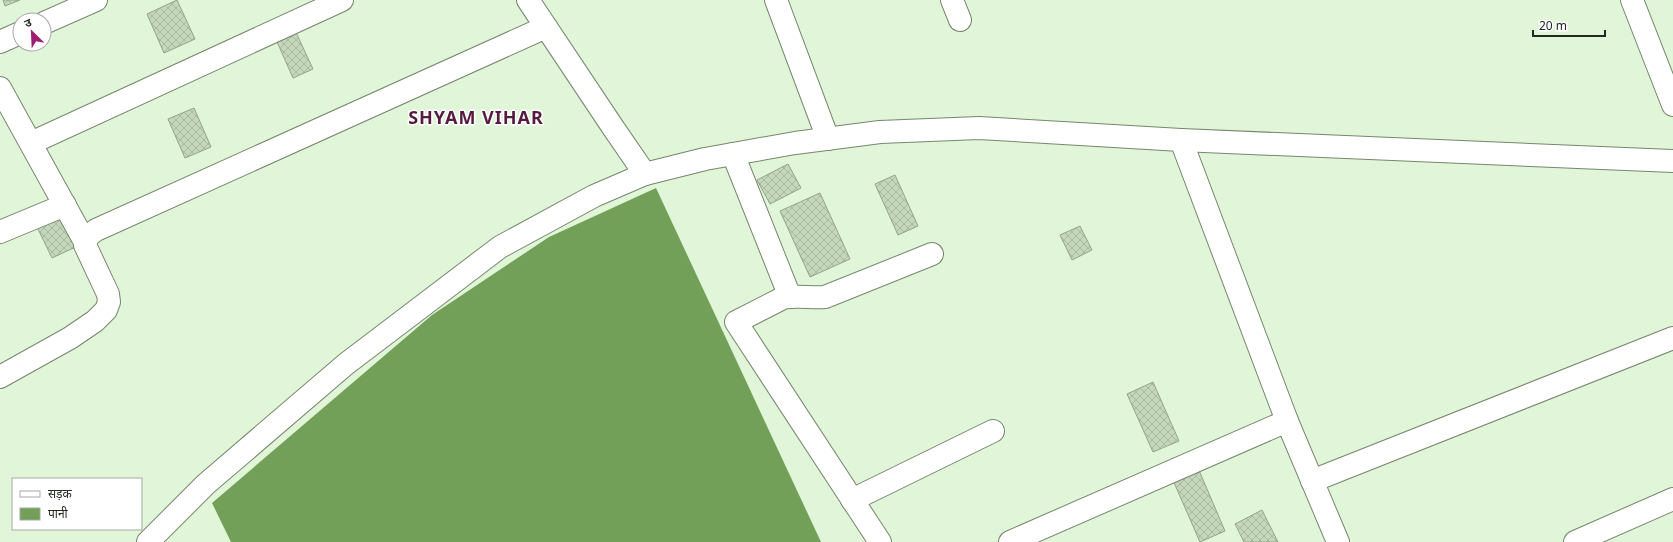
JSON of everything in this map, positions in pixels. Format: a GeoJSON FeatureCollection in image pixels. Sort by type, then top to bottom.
{"type":"FeatureCollection","features":[{"type":"Feature","properties":{"kind":"street"},"geometry":{"type":"LineString","coordinates":[[52,19],[96,0]]}},
{"type":"Feature","properties":{"kind":"street"},"geometry":{"type":"LineString","coordinates":[[30,143],[342,0]]}},
{"type":"Feature","properties":{"kind":"street"},"geometry":{"type":"LineString","coordinates":[[528,0],[645,174]]}},
{"type":"Feature","properties":{"kind":"street"},"geometry":{"type":"LineString","coordinates":[[776,0],[828,138]]}},
{"type":"Feature","properties":{"kind":"street"},"geometry":{"type":"LineString","coordinates":[[952,0],[960,20]]}},
{"type":"Feature","properties":{"kind":"street"},"geometry":{"type":"LineString","coordinates":[[1632,0],[1673,105]]}},
{"type":"Feature","properties":{"kind":"street"},"geometry":{"type":"LineString","coordinates":[[85,242],[88,236],[96,230],[546,27]]}},
{"type":"Feature","properties":{"kind":"street"},"geometry":{"type":"LineString","coordinates":[[0,42],[12,37]]}},
{"type":"Feature","properties":{"kind":"street"},"geometry":{"type":"LineString","coordinates":[[0,88],[85,242],[108,294],[109,302],[106,310],[70,338],[0,377]]}},
{"type":"Feature","properties":{"kind":"street"},"geometry":{"type":"LineString","coordinates":[[148,542],[206,484],[346,364],[500,247],[594,196],[645,174],[733,154],[828,138],[880,132],[979,128],[1181,140],[1673,161]]}},
{"type":"Feature","properties":{"kind":"street"},"geometry":{"type":"LineString","coordinates":[[1181,140],[1287,422],[1338,542]]}},
{"type":"Feature","properties":{"kind":"street"},"geometry":{"type":"LineString","coordinates":[[733,154],[790,297]]}},
{"type":"Feature","properties":{"kind":"street"},"geometry":{"type":"LineString","coordinates":[[0,232],[65,205]]}},
{"type":"Feature","properties":{"kind":"street"},"geometry":{"type":"LineString","coordinates":[[880,542],[736,322],[783,298],[824,297],[932,254]]}},
{"type":"Feature","properties":{"kind":"street"},"geometry":{"type":"LineString","coordinates":[[1312,481],[1673,338]]}},
{"type":"Feature","properties":{"kind":"street"},"geometry":{"type":"LineString","coordinates":[[1010,542],[1287,422]]}},
{"type":"Feature","properties":{"kind":"street"},"geometry":{"type":"LineString","coordinates":[[852,500],[993,431]]}},
{"type":"Feature","properties":{"kind":"street"},"geometry":{"type":"LineString","coordinates":[[1575,542],[1673,498]]}},
{"type":"Feature","properties":{"kind":"water"},"geometry":{"type":"Polygon","coordinates":[[[656,188],[821,542],[231,542],[212,503],[432,315],[549,237],[656,188]]]}},
{"type":"Feature","properties":{"kind":"building"},"geometry":{"type":"Polygon","coordinates":[[[3,0],[20,0],[5,6],[3,0]]]}},
{"type":"Feature","properties":{"kind":"building"},"geometry":{"type":"Polygon","coordinates":[[[177,0],[195,39],[164,53],[147,14],[177,0]]]}},
{"type":"Feature","properties":{"kind":"building"},"geometry":{"type":"Polygon","coordinates":[[[293,26],[313,69],[293,78],[274,35],[293,26]]]}},
{"type":"Feature","properties":{"kind":"building"},"geometry":{"type":"Polygon","coordinates":[[[194,108],[211,147],[185,158],[168,119],[194,108]]]}},
{"type":"Feature","properties":{"kind":"building"},"geometry":{"type":"Polygon","coordinates":[[[788,164],[801,188],[770,204],[757,180],[788,164]]]}},
{"type":"Feature","properties":{"kind":"building"},"geometry":{"type":"Polygon","coordinates":[[[895,175],[918,226],[898,235],[875,184],[895,175]]]}},
{"type":"Feature","properties":{"kind":"building"},"geometry":{"type":"Polygon","coordinates":[[[820,193],[850,259],[810,277],[780,211],[820,193]]]}},
{"type":"Feature","properties":{"kind":"building"},"geometry":{"type":"Polygon","coordinates":[[[66,214],[80,245],[52,258],[37,227],[66,214]]]}},
{"type":"Feature","properties":{"kind":"building"},"geometry":{"type":"Polygon","coordinates":[[[1080,226],[1092,250],[1072,260],[1060,235],[1080,226]]]}},
{"type":"Feature","properties":{"kind":"building"},"geometry":{"type":"Polygon","coordinates":[[[1153,382],[1179,441],[1153,452],[1127,394],[1153,382]]]}},
{"type":"Feature","properties":{"kind":"building"},"geometry":{"type":"Polygon","coordinates":[[[1198,468],[1225,531],[1200,542],[1172,478],[1198,468]]]}},
{"type":"Feature","properties":{"kind":"building"},"geometry":{"type":"Polygon","coordinates":[[[1262,510],[1278,542],[1244,542],[1235,524],[1262,510]]]}},
{"type":"Feature","properties":{"kind":"district","name":"SHYAM VIHAR"},"geometry":{"type":"Point","coordinates":[476,118]}}]}
